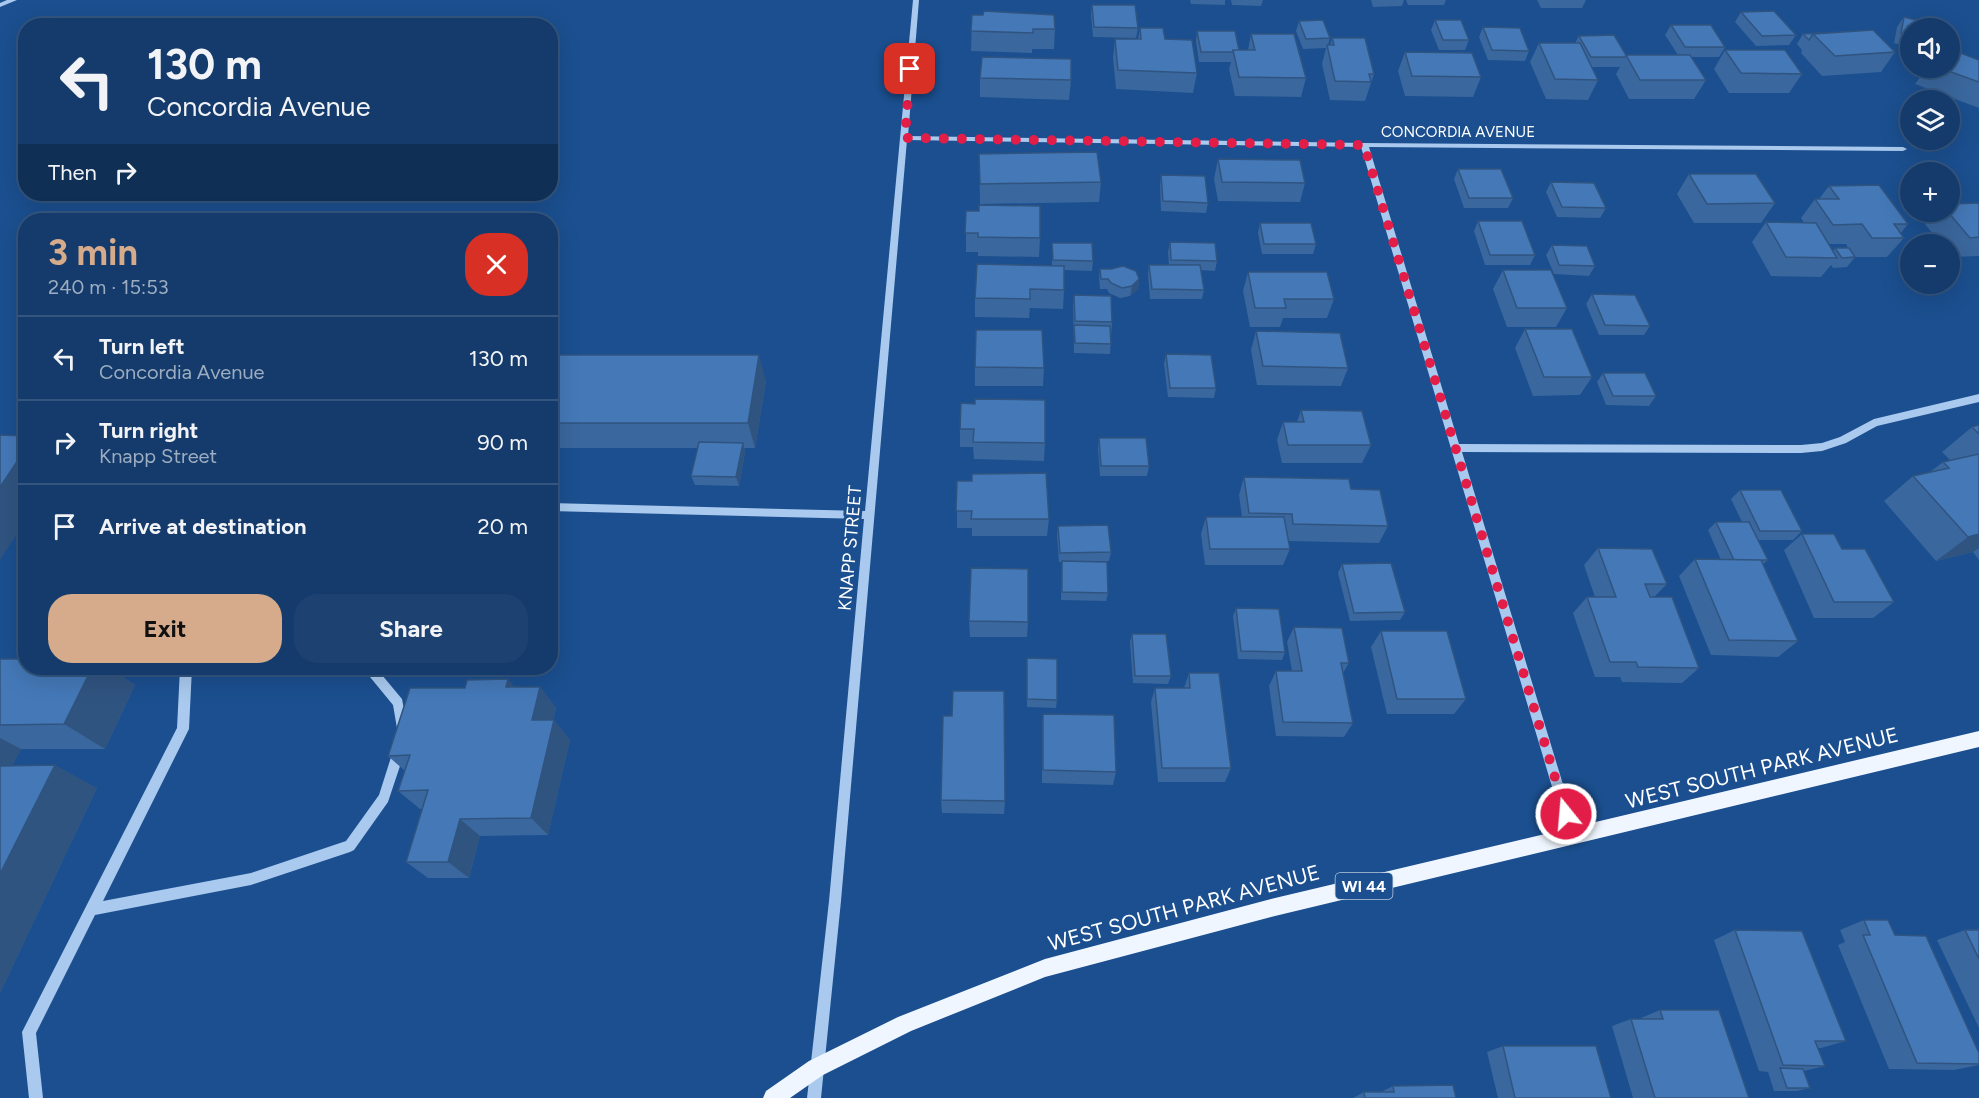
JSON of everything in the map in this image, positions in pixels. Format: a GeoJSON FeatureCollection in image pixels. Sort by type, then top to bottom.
{"type":"FeatureCollection","features":[{"type":"Feature","properties":{"kind":"main road","name":"WEST SOUTH PARK AVENUE"},"geometry":{"type":"LineString","coordinates":[[773,1098],[816,1068],[905,1024],[1045,968],[1275,907],[1979,739]]}},
{"type":"Feature","properties":{"kind":"street"},"geometry":{"type":"LineString","coordinates":[[0,5],[14,0]]}},
{"type":"Feature","properties":{"kind":"street","name":"KNAPP STREET"},"geometry":{"type":"LineString","coordinates":[[814,1098],[835,901],[916,0]]}},
{"type":"Feature","properties":{"kind":"street","name":"CONCORDIA AVENUE"},"geometry":{"type":"LineString","coordinates":[[905,138],[1364,145],[1900,149]]}},
{"type":"Feature","properties":{"kind":"street"},"geometry":{"type":"LineString","coordinates":[[1364,145],[1573,837]]}},
{"type":"Feature","properties":{"kind":"street"},"geometry":{"type":"LineString","coordinates":[[1456,448],[1801,449],[1822,447],[1842,440],[1874,423],[1979,398]]}},
{"type":"Feature","properties":{"kind":"street"},"geometry":{"type":"LineString","coordinates":[[558,507],[869,515]]}},
{"type":"Feature","properties":{"kind":"street"},"geometry":{"type":"LineString","coordinates":[[36,1098],[29,1032],[183,729],[186,675]]}},
{"type":"Feature","properties":{"kind":"street"},"geometry":{"type":"LineString","coordinates":[[92,909],[251,879],[350,846],[384,798],[403,739],[398,703],[375,675]]}},
{"type":"Feature","properties":{"kind":"building"},"geometry":{"type":"Polygon","coordinates":[[[1092,5],[1135,5],[1138,28],[1094,27],[1092,5]]]}},
{"type":"Feature","properties":{"kind":"building"},"geometry":{"type":"Polygon","coordinates":[[[984,11],[1054,15],[1055,29],[1033,29],[1033,33],[971,31],[972,15],[983,15],[984,11]]]}},
{"type":"Feature","properties":{"kind":"building"},"geometry":{"type":"Polygon","coordinates":[[[1774,11],[1796,35],[1762,36],[1741,12],[1774,11]]]}},
{"type":"Feature","properties":{"kind":"building"},"geometry":{"type":"Polygon","coordinates":[[[1323,20],[1330,38],[1306,39],[1299,21],[1323,20]]]}},
{"type":"Feature","properties":{"kind":"building"},"geometry":{"type":"Polygon","coordinates":[[[1435,20],[1461,20],[1469,40],[1443,40],[1435,20]]]}},
{"type":"Feature","properties":{"kind":"building"},"geometry":{"type":"Polygon","coordinates":[[[1671,25],[1711,25],[1725,47],[1685,47],[1671,25]]]}},
{"type":"Feature","properties":{"kind":"building"},"geometry":{"type":"Polygon","coordinates":[[[1483,27],[1520,28],[1529,51],[1492,50],[1483,27]]]}},
{"type":"Feature","properties":{"kind":"building"},"geometry":{"type":"Polygon","coordinates":[[[1140,28],[1163,28],[1165,39],[1192,40],[1197,73],[1118,70],[1115,39],[1141,39],[1140,28]]]}},
{"type":"Feature","properties":{"kind":"building"},"geometry":{"type":"Polygon","coordinates":[[[1873,30],[1895,52],[1835,56],[1813,34],[1873,30]]]}},
{"type":"Feature","properties":{"kind":"building"},"geometry":{"type":"Polygon","coordinates":[[[1197,31],[1235,31],[1239,50],[1201,52],[1197,31]]]}},
{"type":"Feature","properties":{"kind":"building"},"geometry":{"type":"Polygon","coordinates":[[[1821,33],[1813,34],[1809,40],[1803,34],[1821,33]]]}},
{"type":"Feature","properties":{"kind":"building"},"geometry":{"type":"Polygon","coordinates":[[[1251,34],[1294,34],[1306,78],[1239,77],[1233,50],[1255,50],[1251,34]]]}},
{"type":"Feature","properties":{"kind":"building"},"geometry":{"type":"Polygon","coordinates":[[[1614,35],[1625,57],[1591,57],[1579,36],[1614,35]]]}},
{"type":"Feature","properties":{"kind":"building"},"geometry":{"type":"Polygon","coordinates":[[[1332,38],[1365,38],[1374,74],[1369,74],[1371,82],[1335,81],[1327,45],[1334,45],[1332,38]]]}},
{"type":"Feature","properties":{"kind":"building"},"geometry":{"type":"Polygon","coordinates":[[[1539,43],[1580,43],[1598,80],[1555,79],[1539,43]]]}},
{"type":"Feature","properties":{"kind":"building"},"geometry":{"type":"Polygon","coordinates":[[[1725,50],[1785,50],[1802,74],[1741,73],[1725,50]]]}},
{"type":"Feature","properties":{"kind":"building"},"geometry":{"type":"Polygon","coordinates":[[[1405,52],[1472,53],[1481,77],[1412,76],[1405,52]]]}},
{"type":"Feature","properties":{"kind":"building"},"geometry":{"type":"Polygon","coordinates":[[[1960,53],[1979,60],[1979,82],[1960,75],[1960,53]]]}},
{"type":"Feature","properties":{"kind":"building"},"geometry":{"type":"Polygon","coordinates":[[[1626,55],[1690,55],[1706,80],[1640,80],[1626,55]]]}},
{"type":"Feature","properties":{"kind":"building"},"geometry":{"type":"Polygon","coordinates":[[[982,57],[1071,59],[1071,80],[980,78],[982,57]]]}},
{"type":"Feature","properties":{"kind":"building"},"geometry":{"type":"Polygon","coordinates":[[[1097,152],[1101,182],[980,184],[979,154],[1097,152]]]}},
{"type":"Feature","properties":{"kind":"building"},"geometry":{"type":"Polygon","coordinates":[[[1218,159],[1300,160],[1305,183],[1222,182],[1218,159]]]}},
{"type":"Feature","properties":{"kind":"building"},"geometry":{"type":"Polygon","coordinates":[[[1458,169],[1501,169],[1513,198],[1469,198],[1458,169]]]}},
{"type":"Feature","properties":{"kind":"building"},"geometry":{"type":"Polygon","coordinates":[[[1689,174],[1756,174],[1775,203],[1707,204],[1689,174]]]}},
{"type":"Feature","properties":{"kind":"building"},"geometry":{"type":"Polygon","coordinates":[[[1161,175],[1205,176],[1208,203],[1163,201],[1161,175]]]}},
{"type":"Feature","properties":{"kind":"building"},"geometry":{"type":"Polygon","coordinates":[[[1551,182],[1594,183],[1606,208],[1562,207],[1551,182]]]}},
{"type":"Feature","properties":{"kind":"building"},"geometry":{"type":"Polygon","coordinates":[[[1879,185],[1900,213],[1900,222],[1908,224],[1894,224],[1901,234],[1900,238],[1872,238],[1862,224],[1833,225],[1815,199],[1839,199],[1829,186],[1879,185]]]}},
{"type":"Feature","properties":{"kind":"building"},"geometry":{"type":"Polygon","coordinates":[[[1979,203],[1979,237],[1970,238],[1956,222],[1960,222],[1960,204],[1979,203]]]}},
{"type":"Feature","properties":{"kind":"building"},"geometry":{"type":"Polygon","coordinates":[[[979,205],[1040,206],[1040,238],[978,237],[978,233],[965,233],[966,211],[979,211],[979,205]]]}},
{"type":"Feature","properties":{"kind":"building"},"geometry":{"type":"Polygon","coordinates":[[[1478,221],[1522,221],[1535,255],[1490,255],[1478,221]]]}},
{"type":"Feature","properties":{"kind":"building"},"geometry":{"type":"Polygon","coordinates":[[[1766,222],[1816,223],[1837,258],[1786,257],[1766,222]]]}},
{"type":"Feature","properties":{"kind":"building"},"geometry":{"type":"Polygon","coordinates":[[[1260,223],[1311,223],[1316,244],[1264,244],[1260,223]]]}},
{"type":"Feature","properties":{"kind":"building"},"geometry":{"type":"Polygon","coordinates":[[[1170,242],[1215,243],[1217,261],[1171,260],[1170,242]]]}},
{"type":"Feature","properties":{"kind":"building"},"geometry":{"type":"Polygon","coordinates":[[[1052,243],[1092,243],[1093,261],[1053,260],[1052,243]]]}},
{"type":"Feature","properties":{"kind":"building"},"geometry":{"type":"Polygon","coordinates":[[[1552,245],[1587,246],[1595,266],[1559,265],[1552,245]]]}},
{"type":"Feature","properties":{"kind":"building"},"geometry":{"type":"Polygon","coordinates":[[[1835,248],[1849,248],[1855,257],[1842,258],[1835,248]]]}},
{"type":"Feature","properties":{"kind":"building"},"geometry":{"type":"Polygon","coordinates":[[[977,264],[1064,266],[1064,290],[1030,289],[1030,299],[975,298],[977,264]]]}},
{"type":"Feature","properties":{"kind":"building"},"geometry":{"type":"Polygon","coordinates":[[[1149,265],[1200,265],[1204,290],[1152,289],[1149,265]]]}},
{"type":"Feature","properties":{"kind":"building"},"geometry":{"type":"Polygon","coordinates":[[[1123,266],[1136,271],[1139,279],[1132,286],[1122,288],[1108,279],[1101,279],[1100,269],[1123,266]]]}},
{"type":"Feature","properties":{"kind":"building"},"geometry":{"type":"Polygon","coordinates":[[[1503,270],[1551,270],[1567,308],[1517,308],[1503,270]]]}},
{"type":"Feature","properties":{"kind":"building"},"geometry":{"type":"Polygon","coordinates":[[[1248,272],[1327,272],[1334,299],[1284,299],[1286,308],[1255,308],[1248,272]]]}},
{"type":"Feature","properties":{"kind":"building"},"geometry":{"type":"Polygon","coordinates":[[[1592,294],[1635,295],[1650,326],[1605,325],[1592,294]]]}},
{"type":"Feature","properties":{"kind":"building"},"geometry":{"type":"Polygon","coordinates":[[[1074,295],[1111,296],[1112,322],[1075,321],[1074,295]]]}},
{"type":"Feature","properties":{"kind":"building"},"geometry":{"type":"Polygon","coordinates":[[[1074,325],[1110,326],[1111,344],[1075,343],[1074,325]]]}},
{"type":"Feature","properties":{"kind":"building"},"geometry":{"type":"Polygon","coordinates":[[[1525,329],[1572,329],[1592,377],[1544,377],[1525,329]]]}},
{"type":"Feature","properties":{"kind":"building"},"geometry":{"type":"Polygon","coordinates":[[[976,330],[1042,330],[1044,368],[975,367],[976,330]]]}},
{"type":"Feature","properties":{"kind":"building"},"geometry":{"type":"Polygon","coordinates":[[[1256,331],[1340,333],[1348,368],[1263,366],[1256,331]]]}},
{"type":"Feature","properties":{"kind":"building"},"geometry":{"type":"Polygon","coordinates":[[[1166,354],[1211,355],[1216,388],[1170,388],[1166,354]]]}},
{"type":"Feature","properties":{"kind":"building"},"geometry":{"type":"Polygon","coordinates":[[[558,355],[759,355],[748,423],[558,423],[558,355]]]}},
{"type":"Feature","properties":{"kind":"building"},"geometry":{"type":"Polygon","coordinates":[[[1603,373],[1645,373],[1656,396],[1613,396],[1603,373]]]}},
{"type":"Feature","properties":{"kind":"building"},"geometry":{"type":"Polygon","coordinates":[[[975,399],[1045,400],[1045,443],[973,442],[974,429],[960,429],[961,403],[975,404],[975,399]]]}},
{"type":"Feature","properties":{"kind":"building"},"geometry":{"type":"Polygon","coordinates":[[[1301,410],[1362,411],[1371,445],[1288,445],[1283,422],[1304,422],[1301,410]]]}},
{"type":"Feature","properties":{"kind":"building"},"geometry":{"type":"Polygon","coordinates":[[[1979,425],[1979,434],[1972,427],[1979,425]]]}},
{"type":"Feature","properties":{"kind":"building"},"geometry":{"type":"Polygon","coordinates":[[[0,435],[18,436],[18,460],[0,487],[0,435]]]}},
{"type":"Feature","properties":{"kind":"building"},"geometry":{"type":"Polygon","coordinates":[[[1099,438],[1146,438],[1149,466],[1101,466],[1099,438]]]}},
{"type":"Feature","properties":{"kind":"building"},"geometry":{"type":"Polygon","coordinates":[[[699,442],[743,443],[736,477],[691,476],[699,442]]]}},
{"type":"Feature","properties":{"kind":"building"},"geometry":{"type":"Polygon","coordinates":[[[1979,454],[1979,534],[1968,537],[1913,476],[1949,468],[1943,462],[1979,454]]]}},
{"type":"Feature","properties":{"kind":"building"},"geometry":{"type":"Polygon","coordinates":[[[1046,473],[1049,519],[971,519],[972,511],[956,511],[957,481],[972,481],[972,474],[1046,473]]]}},
{"type":"Feature","properties":{"kind":"building"},"geometry":{"type":"Polygon","coordinates":[[[1244,477],[1349,479],[1351,489],[1380,490],[1388,526],[1293,524],[1292,514],[1249,513],[1244,477]]]}},
{"type":"Feature","properties":{"kind":"building"},"geometry":{"type":"Polygon","coordinates":[[[1740,490],[1781,490],[1802,531],[1760,531],[1740,490]]]}},
{"type":"Feature","properties":{"kind":"building"},"geometry":{"type":"Polygon","coordinates":[[[1206,517],[1284,517],[1290,549],[1210,549],[1206,517]]]}},
{"type":"Feature","properties":{"kind":"building"},"geometry":{"type":"Polygon","coordinates":[[[1716,522],[1749,522],[1768,560],[1734,560],[1716,522]]]}},
{"type":"Feature","properties":{"kind":"building"},"geometry":{"type":"Polygon","coordinates":[[[1108,525],[1111,552],[1060,553],[1058,526],[1108,525]]]}},
{"type":"Feature","properties":{"kind":"building"},"geometry":{"type":"Polygon","coordinates":[[[1802,534],[1834,534],[1842,549],[1865,549],[1894,602],[1834,602],[1802,534]]]}},
{"type":"Feature","properties":{"kind":"building"},"geometry":{"type":"Polygon","coordinates":[[[1598,548],[1652,549],[1667,584],[1645,584],[1650,597],[1672,597],[1699,668],[1638,667],[1636,662],[1610,662],[1587,597],[1616,597],[1598,548]]]}},
{"type":"Feature","properties":{"kind":"building"},"geometry":{"type":"Polygon","coordinates":[[[1695,559],[1761,560],[1798,641],[1729,640],[1695,559]]]}},
{"type":"Feature","properties":{"kind":"building"},"geometry":{"type":"Polygon","coordinates":[[[1062,561],[1107,562],[1108,593],[1062,592],[1062,561]]]}},
{"type":"Feature","properties":{"kind":"building"},"geometry":{"type":"Polygon","coordinates":[[[1391,563],[1405,612],[1354,613],[1342,564],[1391,563]]]}},
{"type":"Feature","properties":{"kind":"building"},"geometry":{"type":"Polygon","coordinates":[[[971,568],[1028,569],[1028,622],[969,621],[971,568]]]}},
{"type":"Feature","properties":{"kind":"building"},"geometry":{"type":"Polygon","coordinates":[[[1236,608],[1279,609],[1285,652],[1241,651],[1236,608]]]}},
{"type":"Feature","properties":{"kind":"building"},"geometry":{"type":"Polygon","coordinates":[[[1294,627],[1342,628],[1349,663],[1341,663],[1353,723],[1283,722],[1276,671],[1302,671],[1294,627]]]}},
{"type":"Feature","properties":{"kind":"building"},"geometry":{"type":"Polygon","coordinates":[[[1381,631],[1447,631],[1466,699],[1397,699],[1381,631]]]}},
{"type":"Feature","properties":{"kind":"building"},"geometry":{"type":"Polygon","coordinates":[[[1132,634],[1166,634],[1171,676],[1135,676],[1132,634]]]}},
{"type":"Feature","properties":{"kind":"building"},"geometry":{"type":"Polygon","coordinates":[[[1027,658],[1057,659],[1057,700],[1027,699],[1027,658]]]}},
{"type":"Feature","properties":{"kind":"building"},"geometry":{"type":"Polygon","coordinates":[[[0,659],[18,659],[18,675],[88,675],[64,724],[0,725],[0,659]]]}},
{"type":"Feature","properties":{"kind":"building"},"geometry":{"type":"Polygon","coordinates":[[[1189,673],[1219,673],[1231,768],[1162,768],[1155,688],[1190,688],[1189,673]]]}},
{"type":"Feature","properties":{"kind":"building"},"geometry":{"type":"Polygon","coordinates":[[[508,679],[506,687],[540,687],[532,720],[554,720],[531,818],[460,819],[448,862],[406,862],[428,790],[398,791],[410,755],[388,756],[410,688],[465,688],[467,680],[508,679]]]}},
{"type":"Feature","properties":{"kind":"building"},"geometry":{"type":"Polygon","coordinates":[[[953,691],[1004,691],[1005,801],[941,800],[943,716],[952,716],[953,691]]]}},
{"type":"Feature","properties":{"kind":"building"},"geometry":{"type":"Polygon","coordinates":[[[1043,714],[1114,715],[1116,772],[1043,770],[1043,714]]]}},
{"type":"Feature","properties":{"kind":"building"},"geometry":{"type":"Polygon","coordinates":[[[55,765],[0,874],[0,766],[55,765]]]}},
{"type":"Feature","properties":{"kind":"building"},"geometry":{"type":"Polygon","coordinates":[[[1864,920],[1888,920],[1895,935],[1926,936],[1979,1053],[1979,1064],[1917,1063],[1863,935],[1870,935],[1864,920]]]}},
{"type":"Feature","properties":{"kind":"building"},"geometry":{"type":"Polygon","coordinates":[[[1735,930],[1802,931],[1846,1041],[1815,1041],[1825,1066],[1783,1065],[1735,930]]]}},
{"type":"Feature","properties":{"kind":"building"},"geometry":{"type":"Polygon","coordinates":[[[1965,930],[1979,930],[1979,959],[1965,930]]]}},
{"type":"Feature","properties":{"kind":"building"},"geometry":{"type":"Polygon","coordinates":[[[1660,1010],[1719,1010],[1749,1098],[1655,1098],[1631,1019],[1663,1019],[1660,1010]]]}},
{"type":"Feature","properties":{"kind":"building"},"geometry":{"type":"Polygon","coordinates":[[[1503,1046],[1596,1046],[1611,1098],[1515,1098],[1503,1046]]]}},
{"type":"Feature","properties":{"kind":"building"},"geometry":{"type":"Polygon","coordinates":[[[1780,1068],[1803,1069],[1810,1088],[1787,1088],[1780,1068]]]}},
{"type":"Feature","properties":{"kind":"building"},"geometry":{"type":"Polygon","coordinates":[[[1453,1085],[1456,1098],[1365,1098],[1364,1092],[1394,1092],[1393,1086],[1453,1085]]]}},
{"type":"Feature","properties":{"kind":"route"},"geometry":{"type":"LineString","coordinates":[[910,69],[905,138],[1364,145],[1566,814]]}}]}
